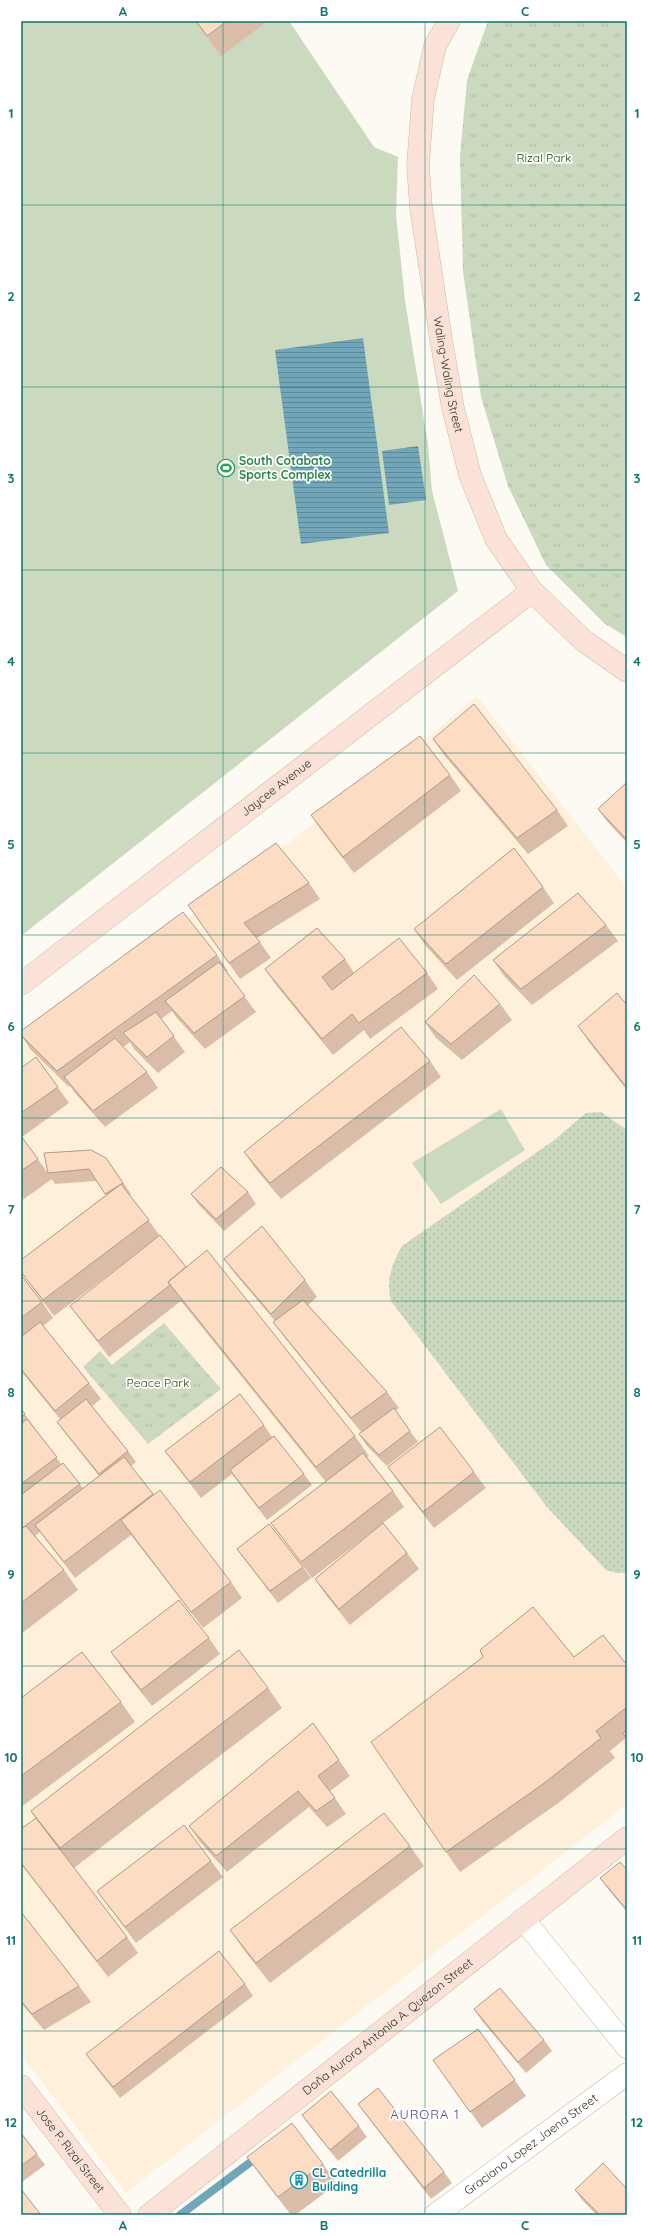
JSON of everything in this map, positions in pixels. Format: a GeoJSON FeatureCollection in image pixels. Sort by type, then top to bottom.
{"type":"FeatureCollection","features":[{"type":"Feature","properties":{"kind":"street","name":"Waling-Waling Street"},"geometry":{"type":"LineString","coordinates":[[449,21],[435,46],[423,99],[418,165],[421,208],[453,408],[470,475],[496,539],[532,591],[584,641],[627,671]]}},
{"type":"Feature","properties":{"kind":"street","name":"Jaycee Avenue"},"geometry":{"type":"LineString","coordinates":[[21,984],[532,591]]}},
{"type":"Feature","properties":{"kind":"street","name":"Doña Aurora Antonia A. Quezon Street"},"geometry":{"type":"LineString","coordinates":[[149,2215],[627,1838]]}},
{"type":"Feature","properties":{"kind":"street"},"geometry":{"type":"LineString","coordinates":[[523,1919],[627,2047]]}},
{"type":"Feature","properties":{"kind":"street","name":"Graciano Lopez Jaena Street"},"geometry":{"type":"LineString","coordinates":[[435,2215],[627,2074]]}},
{"type":"Feature","properties":{"kind":"street","name":"Jose P. Rizal Street"},"geometry":{"type":"LineString","coordinates":[[21,2086],[120,2215]]}},
{"type":"Feature","properties":{"kind":"shaded area"},"geometry":{"type":"Polygon","coordinates":[[[477,696],[627,888],[627,1804],[126,2193],[21,2054],[21,1045],[428,737],[477,696]]]}},
{"type":"Feature","properties":{"kind":"green space","name":"South Cotabato Sports Complex"},"geometry":{"type":"Polygon","coordinates":[[[21,21],[289,21],[374,147],[398,157],[396,214],[405,300],[428,445],[432,491],[458,591],[21,936],[21,21]]]}},
{"type":"Feature","properties":{"kind":"green space","name":"Rizal Park"},"geometry":{"type":"Polygon","coordinates":[[[488,21],[627,21],[627,637],[605,624],[546,565],[508,486],[481,397],[463,272],[460,156],[467,80],[488,21]]]}},
{"type":"Feature","properties":{"kind":"green space"},"geometry":{"type":"Polygon","coordinates":[[[501,1109],[525,1150],[441,1204],[412,1163],[501,1109]]]}},
{"type":"Feature","properties":{"kind":"green space"},"geometry":{"type":"Polygon","coordinates":[[[601,1112],[627,1130],[626,1573],[616,1573],[606,1570],[546,1506],[391,1301],[389,1286],[392,1266],[402,1246],[553,1141],[586,1113],[601,1112]]]}},
{"type":"Feature","properties":{"kind":"green space","name":"Peace Park"},"geometry":{"type":"Polygon","coordinates":[[[164,1323],[221,1389],[148,1444],[83,1367],[100,1351],[112,1365],[164,1323]]]}},
{"type":"Feature","properties":{"kind":"water"},"geometry":{"type":"Polygon","coordinates":[[[363,338],[389,533],[301,544],[275,350],[363,338]]]}},
{"type":"Feature","properties":{"kind":"water"},"geometry":{"type":"Polygon","coordinates":[[[418,446],[426,500],[389,505],[382,451],[418,446]]]}},
{"type":"Feature","properties":{"kind":"building"},"geometry":{"type":"Polygon","coordinates":[[[196,21],[227,21],[207,36],[196,21]]]}},
{"type":"Feature","properties":{"kind":"building"},"geometry":{"type":"Polygon","coordinates":[[[474,704],[557,810],[517,838],[433,739],[474,704]]]}},
{"type":"Feature","properties":{"kind":"building"},"geometry":{"type":"Polygon","coordinates":[[[420,736],[450,775],[343,857],[311,815],[420,736]]]}},
{"type":"Feature","properties":{"kind":"building"},"geometry":{"type":"Polygon","coordinates":[[[627,782],[627,840],[598,809],[627,782]]]}},
{"type":"Feature","properties":{"kind":"building"},"geometry":{"type":"Polygon","coordinates":[[[276,843],[309,883],[244,923],[260,942],[229,963],[188,905],[276,843]]]}},
{"type":"Feature","properties":{"kind":"building"},"geometry":{"type":"Polygon","coordinates":[[[514,848],[543,887],[446,964],[414,929],[514,848]]]}},
{"type":"Feature","properties":{"kind":"building"},"geometry":{"type":"Polygon","coordinates":[[[578,893],[606,925],[521,989],[493,960],[578,893]]]}},
{"type":"Feature","properties":{"kind":"building"},"geometry":{"type":"Polygon","coordinates":[[[183,912],[217,955],[57,1071],[21,1035],[21,1031],[183,912]]]}},
{"type":"Feature","properties":{"kind":"building"},"geometry":{"type":"Polygon","coordinates":[[[317,928],[345,959],[322,977],[332,990],[399,938],[427,973],[359,1023],[352,1014],[322,1039],[265,969],[317,928]]]}},
{"type":"Feature","properties":{"kind":"building"},"geometry":{"type":"Polygon","coordinates":[[[219,962],[245,996],[194,1033],[165,1001],[219,962]]]}},
{"type":"Feature","properties":{"kind":"building"},"geometry":{"type":"Polygon","coordinates":[[[474,975],[500,1004],[451,1044],[425,1022],[474,975]]]}},
{"type":"Feature","properties":{"kind":"building"},"geometry":{"type":"Polygon","coordinates":[[[617,993],[627,1005],[627,1088],[578,1026],[617,993]]]}},
{"type":"Feature","properties":{"kind":"building"},"geometry":{"type":"Polygon","coordinates":[[[156,1012],[174,1036],[147,1057],[123,1033],[156,1012]]]}},
{"type":"Feature","properties":{"kind":"building"},"geometry":{"type":"Polygon","coordinates":[[[401,1027],[430,1061],[270,1183],[244,1152],[401,1027]]]}},
{"type":"Feature","properties":{"kind":"building"},"geometry":{"type":"Polygon","coordinates":[[[115,1038],[147,1072],[93,1111],[64,1077],[115,1038]]]}},
{"type":"Feature","properties":{"kind":"building"},"geometry":{"type":"Polygon","coordinates":[[[36,1057],[58,1087],[21,1113],[21,1068],[36,1057]]]}},
{"type":"Feature","properties":{"kind":"building"},"geometry":{"type":"Polygon","coordinates":[[[21,1136],[38,1159],[21,1171],[21,1136]]]}},
{"type":"Feature","properties":{"kind":"building"},"geometry":{"type":"Polygon","coordinates":[[[91,1150],[106,1158],[123,1183],[105,1194],[89,1169],[48,1173],[44,1153],[91,1150]]]}},
{"type":"Feature","properties":{"kind":"building"},"geometry":{"type":"Polygon","coordinates":[[[221,1167],[248,1192],[216,1219],[191,1194],[221,1167]]]}},
{"type":"Feature","properties":{"kind":"building"},"geometry":{"type":"Polygon","coordinates":[[[121,1184],[149,1220],[43,1300],[21,1272],[21,1260],[121,1184]]]}},
{"type":"Feature","properties":{"kind":"building"},"geometry":{"type":"Polygon","coordinates":[[[262,1226],[305,1280],[271,1314],[224,1259],[262,1226]]]}},
{"type":"Feature","properties":{"kind":"building"},"geometry":{"type":"Polygon","coordinates":[[[160,1235],[186,1267],[168,1282],[170,1285],[98,1341],[70,1306],[160,1235]]]}},
{"type":"Feature","properties":{"kind":"building"},"geometry":{"type":"Polygon","coordinates":[[[207,1250],[355,1436],[316,1467],[168,1282],[207,1250]]]}},
{"type":"Feature","properties":{"kind":"building"},"geometry":{"type":"Polygon","coordinates":[[[21,1275],[42,1302],[21,1318],[21,1275]]]}},
{"type":"Feature","properties":{"kind":"building"},"geometry":{"type":"Polygon","coordinates":[[[303,1300],[387,1392],[351,1418],[273,1322],[303,1300]]]}},
{"type":"Feature","properties":{"kind":"building"},"geometry":{"type":"Polygon","coordinates":[[[40,1322],[89,1383],[55,1411],[21,1369],[21,1337],[40,1322]]]}},
{"type":"Feature","properties":{"kind":"building"},"geometry":{"type":"Polygon","coordinates":[[[240,1394],[264,1425],[190,1482],[165,1451],[240,1394]]]}},
{"type":"Feature","properties":{"kind":"building"},"geometry":{"type":"Polygon","coordinates":[[[86,1399],[128,1451],[99,1474],[57,1422],[86,1399]]]}},
{"type":"Feature","properties":{"kind":"building"},"geometry":{"type":"Polygon","coordinates":[[[394,1408],[410,1431],[379,1455],[359,1434],[394,1408]]]}},
{"type":"Feature","properties":{"kind":"building"},"geometry":{"type":"Polygon","coordinates":[[[21,1409],[25,1414],[21,1417],[21,1409]]]}},
{"type":"Feature","properties":{"kind":"building"},"geometry":{"type":"Polygon","coordinates":[[[27,1419],[57,1457],[21,1484],[21,1424],[27,1419]]]}},
{"type":"Feature","properties":{"kind":"building"},"geometry":{"type":"Polygon","coordinates":[[[440,1427],[474,1472],[423,1512],[388,1467],[440,1427]]]}},
{"type":"Feature","properties":{"kind":"building"},"geometry":{"type":"Polygon","coordinates":[[[274,1436],[304,1474],[259,1508],[230,1470],[274,1436]]]}},
{"type":"Feature","properties":{"kind":"building"},"geometry":{"type":"Polygon","coordinates":[[[363,1453],[393,1491],[301,1562],[271,1523],[363,1453]]]}},
{"type":"Feature","properties":{"kind":"building"},"geometry":{"type":"Polygon","coordinates":[[[124,1457],[153,1494],[64,1562],[35,1525],[124,1457]]]}},
{"type":"Feature","properties":{"kind":"building"},"geometry":{"type":"Polygon","coordinates":[[[63,1463],[80,1484],[21,1529],[21,1495],[63,1463]]]}},
{"type":"Feature","properties":{"kind":"building"},"geometry":{"type":"Polygon","coordinates":[[[160,1490],[231,1582],[191,1612],[121,1520],[160,1490]]]}},
{"type":"Feature","properties":{"kind":"building"},"geometry":{"type":"Polygon","coordinates":[[[383,1523],[407,1553],[339,1609],[315,1579],[383,1523]]]}},
{"type":"Feature","properties":{"kind":"building"},"geometry":{"type":"Polygon","coordinates":[[[269,1524],[303,1567],[270,1591],[237,1549],[269,1524]]]}},
{"type":"Feature","properties":{"kind":"building"},"geometry":{"type":"Polygon","coordinates":[[[26,1526],[64,1570],[21,1603],[21,1529],[26,1526]]]}},
{"type":"Feature","properties":{"kind":"building"},"geometry":{"type":"Polygon","coordinates":[[[179,1600],[209,1638],[141,1690],[111,1652],[179,1600]]]}},
{"type":"Feature","properties":{"kind":"building"},"geometry":{"type":"Polygon","coordinates":[[[533,1607],[574,1657],[603,1635],[627,1665],[627,1707],[596,1731],[601,1738],[543,1784],[446,1852],[371,1742],[483,1657],[480,1650],[533,1607]]]}},
{"type":"Feature","properties":{"kind":"building"},"geometry":{"type":"Polygon","coordinates":[[[239,1650],[268,1688],[60,1848],[31,1811],[239,1650]]]}},
{"type":"Feature","properties":{"kind":"building"},"geometry":{"type":"Polygon","coordinates":[[[82,1652],[121,1702],[21,1776],[21,1698],[82,1652]]]}},
{"type":"Feature","properties":{"kind":"building"},"geometry":{"type":"Polygon","coordinates":[[[313,1723],[339,1760],[318,1776],[335,1798],[316,1811],[298,1791],[216,1856],[189,1826],[313,1723]]]}},
{"type":"Feature","properties":{"kind":"building"},"geometry":{"type":"Polygon","coordinates":[[[627,1730],[627,1740],[623,1733],[627,1730]]]}},
{"type":"Feature","properties":{"kind":"building"},"geometry":{"type":"Polygon","coordinates":[[[384,1813],[410,1846],[256,1963],[230,1930],[384,1813]]]}},
{"type":"Feature","properties":{"kind":"building"},"geometry":{"type":"Polygon","coordinates":[[[36,1818],[127,1937],[97,1961],[21,1863],[21,1829],[36,1818]]]}},
{"type":"Feature","properties":{"kind":"building"},"geometry":{"type":"Polygon","coordinates":[[[184,1825],[211,1861],[125,1927],[97,1891],[184,1825]]]}},
{"type":"Feature","properties":{"kind":"building"},"geometry":{"type":"Polygon","coordinates":[[[620,1862],[627,1870],[627,1910],[600,1878],[620,1862]]]}},
{"type":"Feature","properties":{"kind":"building"},"geometry":{"type":"Polygon","coordinates":[[[21,1912],[79,1986],[32,2014],[21,2001],[21,1912]]]}},
{"type":"Feature","properties":{"kind":"building"},"geometry":{"type":"Polygon","coordinates":[[[219,1951],[245,1984],[113,2087],[86,2054],[219,1951]]]}},
{"type":"Feature","properties":{"kind":"building"},"geometry":{"type":"Polygon","coordinates":[[[500,1988],[544,2040],[518,2062],[474,2009],[500,1988]]]}},
{"type":"Feature","properties":{"kind":"building"},"geometry":{"type":"Polygon","coordinates":[[[478,2029],[515,2080],[470,2112],[433,2060],[478,2029]]]}},
{"type":"Feature","properties":{"kind":"building"},"geometry":{"type":"Polygon","coordinates":[[[378,2088],[444,2172],[424,2188],[358,2104],[378,2088]]]}},
{"type":"Feature","properties":{"kind":"building"},"geometry":{"type":"Polygon","coordinates":[[[331,2091],[359,2126],[330,2150],[302,2115],[331,2091]]]}},
{"type":"Feature","properties":{"kind":"building"},"geometry":{"type":"Polygon","coordinates":[[[292,2123],[323,2164],[278,2197],[247,2157],[292,2123]]]}},
{"type":"Feature","properties":{"kind":"building"},"geometry":{"type":"Polygon","coordinates":[[[21,2133],[37,2154],[21,2166],[21,2133]]]}},
{"type":"Feature","properties":{"kind":"building"},"geometry":{"type":"Polygon","coordinates":[[[603,2163],[627,2189],[627,2215],[600,2215],[575,2190],[603,2163]]]}},
{"type":"Feature","properties":{"kind":"building"},"geometry":{"type":"Polygon","coordinates":[[[21,2189],[41,2215],[21,2215],[21,2189]]]}},
{"type":"Feature","properties":{"kind":"waterway"},"geometry":{"type":"LineString","coordinates":[[180,2215],[252,2161]]}},
{"type":"Feature","properties":{"kind":"place","name":"South Cotabato Sports Complex"},"geometry":{"type":"Point","coordinates":[226,468]}},
{"type":"Feature","properties":{"kind":"place","name":"CL Catedrilla Building"},"geometry":{"type":"Point","coordinates":[299,2180]}},
{"type":"Feature","properties":{"kind":"district","name":"AURORA 1"},"geometry":{"type":"Point","coordinates":[425,2114]}}]}
